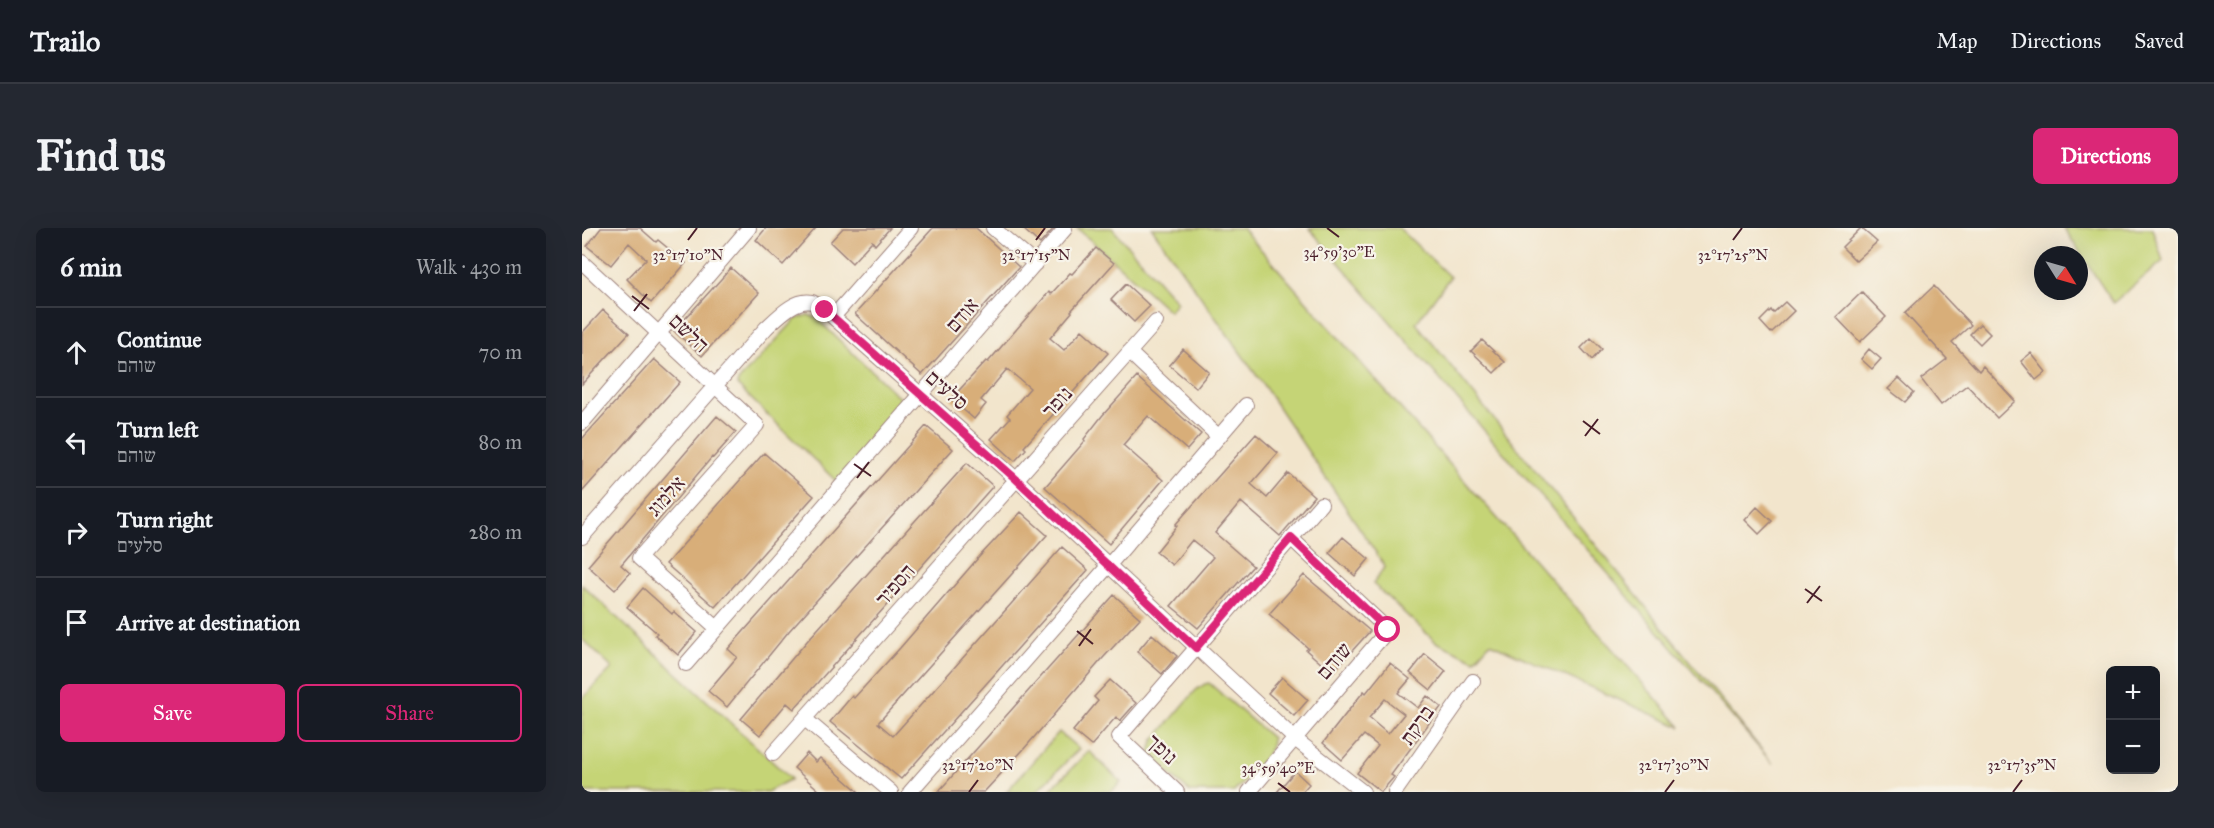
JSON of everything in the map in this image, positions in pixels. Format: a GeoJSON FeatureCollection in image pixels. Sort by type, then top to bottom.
{"type":"FeatureCollection","features":[{"type":"Feature","properties":{"kind":"street"},"geometry":{"type":"LineString","coordinates":[[582,423],[749,228]]}},
{"type":"Feature","properties":{"kind":"street"},"geometry":{"type":"LineString","coordinates":[[833,317],[911,228]]}},
{"type":"Feature","properties":{"kind":"street"},"geometry":{"type":"LineString","coordinates":[[993,228],[1035,264]]}},
{"type":"Feature","properties":{"kind":"street","name":"אודם"},"geometry":{"type":"LineString","coordinates":[[920,394],[1065,229]]}},
{"type":"Feature","properties":{"kind":"street","name":"הלשם"},"geometry":{"type":"LineString","coordinates":[[582,262],[714,387]]}},
{"type":"Feature","properties":{"kind":"street","name":"סלעים"},"geometry":{"type":"LineString","coordinates":[[582,537],[766,328],[792,307],[803,302],[813,303],[833,317],[1016,479],[1295,739]]}},
{"type":"Feature","properties":{"kind":"street","name":"נופר"},"geometry":{"type":"LineString","coordinates":[[1016,479],[1156,321]]}},
{"type":"Feature","properties":{"kind":"street"},"geometry":{"type":"LineString","coordinates":[[1129,352],[1219,437]]}},
{"type":"Feature","properties":{"kind":"street","name":"אלמוג"},"geometry":{"type":"LineString","coordinates":[[714,387],[757,426],[639,558],[717,628]]}},
{"type":"Feature","properties":{"kind":"street"},"geometry":{"type":"LineString","coordinates":[[686,664],[920,394]]}},
{"type":"Feature","properties":{"kind":"street"},"geometry":{"type":"LineString","coordinates":[[910,792],[1110,565],[1246,405]]}},
{"type":"Feature","properties":{"kind":"street","name":"הספיר"},"geometry":{"type":"LineString","coordinates":[[773,754],[1016,479]]}},
{"type":"Feature","properties":{"kind":"street"},"geometry":{"type":"LineString","coordinates":[[1196,648],[1321,504]]}},
{"type":"Feature","properties":{"kind":"street","name":"שוהם"},"geometry":{"type":"LineString","coordinates":[[1291,538],[1388,630],[1295,739]]}},
{"type":"Feature","properties":{"kind":"street","name":"נופך"},"geometry":{"type":"LineString","coordinates":[[1177,792],[1119,737],[1196,648]]}},
{"type":"Feature","properties":{"kind":"street","name":"ברקת"},"geometry":{"type":"LineString","coordinates":[[1395,792],[1473,681]]}},
{"type":"Feature","properties":{"kind":"street"},"geometry":{"type":"LineString","coordinates":[[805,719],[891,792]]}},
{"type":"Feature","properties":{"kind":"street"},"geometry":{"type":"LineString","coordinates":[[1249,792],[1295,739],[1363,792]]}},
{"type":"Feature","properties":{"kind":"green space"},"geometry":{"type":"Polygon","coordinates":[[[1077,228],[1112,228],[1177,302],[1169,311],[1077,228]]]}},
{"type":"Feature","properties":{"kind":"green space"},"geometry":{"type":"Polygon","coordinates":[[[1152,228],[1242,228],[1681,727],[1490,643],[1475,660],[1436,642],[1373,584],[1385,566],[1264,386],[1152,228]]]}},
{"type":"Feature","properties":{"kind":"green space"},"geometry":{"type":"Polygon","coordinates":[[[1309,228],[1399,228],[1450,277],[1416,323],[1773,764],[1309,228]]]}},
{"type":"Feature","properties":{"kind":"green space"},"geometry":{"type":"Polygon","coordinates":[[[2064,228],[2152,228],[2163,261],[2113,303],[2088,265],[2088,246],[2076,246],[2064,228]]]}},
{"type":"Feature","properties":{"kind":"green space"},"geometry":{"type":"Polygon","coordinates":[[[808,315],[816,318],[905,403],[838,483],[737,385],[738,381],[796,319],[808,315]]]}},
{"type":"Feature","properties":{"kind":"green space"},"geometry":{"type":"Polygon","coordinates":[[[582,585],[791,779],[767,792],[582,792],[582,699],[612,668],[582,639],[582,585]]]}},
{"type":"Feature","properties":{"kind":"green space"},"geometry":{"type":"Polygon","coordinates":[[[1209,683],[1272,738],[1264,759],[1234,792],[1190,792],[1156,762],[1150,752],[1153,741],[1196,690],[1209,683]]]}},
{"type":"Feature","properties":{"kind":"green space"},"geometry":{"type":"Polygon","coordinates":[[[1059,732],[1079,749],[1036,792],[1006,792],[1059,732]]]}},
{"type":"Feature","properties":{"kind":"green space"},"geometry":{"type":"Polygon","coordinates":[[[1089,751],[1121,782],[1111,792],[1048,792],[1089,751]]]}},
{"type":"Feature","properties":{"kind":"building"},"geometry":{"type":"Polygon","coordinates":[[[601,228],[640,228],[686,263],[651,303],[627,279],[646,259],[629,243],[611,265],[587,246],[601,228]]]}},
{"type":"Feature","properties":{"kind":"building"},"geometry":{"type":"Polygon","coordinates":[[[766,228],[816,228],[783,265],[756,240],[766,228]]]}},
{"type":"Feature","properties":{"kind":"building"},"geometry":{"type":"Polygon","coordinates":[[[843,228],[890,228],[875,245],[872,241],[852,263],[830,242],[843,228]]]}},
{"type":"Feature","properties":{"kind":"building"},"geometry":{"type":"Polygon","coordinates":[[[933,228],[976,228],[1019,267],[922,375],[855,314],[933,228]]]}},
{"type":"Feature","properties":{"kind":"building"},"geometry":{"type":"Polygon","coordinates":[[[1022,228],[1054,228],[1040,244],[1022,228]]]}},
{"type":"Feature","properties":{"kind":"building"},"geometry":{"type":"Polygon","coordinates":[[[1861,228],[1877,242],[1856,261],[1842,247],[1861,228]]]}},
{"type":"Feature","properties":{"kind":"building"},"geometry":{"type":"Polygon","coordinates":[[[1096,248],[1114,263],[1050,338],[1064,350],[1082,330],[1108,353],[1024,447],[1026,449],[1015,461],[991,439],[1010,418],[1007,415],[1030,388],[1007,369],[981,400],[986,404],[974,419],[951,399],[986,361],[988,362],[1049,292],[1051,294],[1096,248]]]}},
{"type":"Feature","properties":{"kind":"building"},"geometry":{"type":"Polygon","coordinates":[[[731,268],[759,293],[702,356],[674,331],[731,268]]]}},
{"type":"Feature","properties":{"kind":"building"},"geometry":{"type":"Polygon","coordinates":[[[1126,284],[1150,306],[1134,322],[1111,300],[1126,284]]]}},
{"type":"Feature","properties":{"kind":"building"},"geometry":{"type":"Polygon","coordinates":[[[1934,286],[1971,325],[1952,342],[1979,371],[1983,366],[2015,401],[1997,418],[1967,385],[1941,405],[1921,379],[1947,359],[1905,313],[1934,286]]]}},
{"type":"Feature","properties":{"kind":"building"},"geometry":{"type":"Polygon","coordinates":[[[1862,292],[1886,317],[1860,342],[1836,317],[1862,292]]]}},
{"type":"Feature","properties":{"kind":"building"},"geometry":{"type":"Polygon","coordinates":[[[1785,302],[1794,311],[1771,333],[1760,321],[1771,310],[1773,313],[1785,302]]]}},
{"type":"Feature","properties":{"kind":"building"},"geometry":{"type":"Polygon","coordinates":[[[603,310],[629,333],[582,384],[582,333],[603,310]]]}},
{"type":"Feature","properties":{"kind":"building"},"geometry":{"type":"Polygon","coordinates":[[[1980,324],[1990,334],[1980,344],[1970,334],[1980,324]]]}},
{"type":"Feature","properties":{"kind":"building"},"geometry":{"type":"Polygon","coordinates":[[[1591,338],[1602,349],[1592,360],[1581,348],[1591,338]]]}},
{"type":"Feature","properties":{"kind":"building"},"geometry":{"type":"Polygon","coordinates":[[[1482,340],[1505,362],[1494,373],[1471,351],[1482,340]]]}},
{"type":"Feature","properties":{"kind":"building"},"geometry":{"type":"Polygon","coordinates":[[[1183,349],[1209,372],[1196,388],[1169,365],[1183,349]]]}},
{"type":"Feature","properties":{"kind":"building"},"geometry":{"type":"Polygon","coordinates":[[[1869,349],[1881,359],[1872,369],[1861,359],[1869,349]]]}},
{"type":"Feature","properties":{"kind":"building"},"geometry":{"type":"Polygon","coordinates":[[[2031,353],[2046,372],[2036,380],[2021,361],[2031,353]]]}},
{"type":"Feature","properties":{"kind":"building"},"geometry":{"type":"Polygon","coordinates":[[[654,359],[680,382],[582,492],[582,439],[654,359]]]}},
{"type":"Feature","properties":{"kind":"building"},"geometry":{"type":"Polygon","coordinates":[[[1137,377],[1201,434],[1187,450],[1148,416],[1123,445],[1163,480],[1109,544],[1045,487],[1085,441],[1084,439],[1102,416],[1137,377]]]}},
{"type":"Feature","properties":{"kind":"building"},"geometry":{"type":"Polygon","coordinates":[[[1899,378],[1914,392],[1905,402],[1888,389],[1899,378]]]}},
{"type":"Feature","properties":{"kind":"building"},"geometry":{"type":"Polygon","coordinates":[[[717,416],[736,432],[712,457],[621,565],[630,573],[615,590],[588,566],[717,416]]]}},
{"type":"Feature","properties":{"kind":"building"},"geometry":{"type":"Polygon","coordinates":[[[926,426],[953,449],[789,631],[727,707],[708,691],[737,657],[728,649],[926,426]]]}},
{"type":"Feature","properties":{"kind":"building"},"geometry":{"type":"Polygon","coordinates":[[[1256,434],[1278,453],[1251,484],[1267,498],[1288,473],[1314,496],[1280,536],[1241,502],[1215,533],[1253,566],[1198,628],[1171,606],[1213,557],[1192,540],[1172,565],[1156,552],[1177,526],[1175,525],[1256,434]]]}},
{"type":"Feature","properties":{"kind":"building"},"geometry":{"type":"Polygon","coordinates":[[[764,453],[814,496],[715,607],[666,564],[764,453]]]}},
{"type":"Feature","properties":{"kind":"building"},"geometry":{"type":"Polygon","coordinates":[[[967,463],[993,486],[794,709],[787,703],[760,735],[741,719],[808,640],[967,463]]]}},
{"type":"Feature","properties":{"kind":"building"},"geometry":{"type":"Polygon","coordinates":[[[1757,507],[1772,521],[1759,534],[1745,520],[1757,507]]]}},
{"type":"Feature","properties":{"kind":"building"},"geometry":{"type":"Polygon","coordinates":[[[1021,512],[1047,535],[878,723],[893,736],[1062,547],[1088,570],[901,779],[830,722],[852,696],[854,698],[900,648],[1021,512]]]}},
{"type":"Feature","properties":{"kind":"building"},"geometry":{"type":"Polygon","coordinates":[[[1343,537],[1369,559],[1355,576],[1329,553],[1343,537]]]}},
{"type":"Feature","properties":{"kind":"building"},"geometry":{"type":"Polygon","coordinates":[[[1304,575],[1370,631],[1332,673],[1306,650],[1308,648],[1269,614],[1304,575]]]}},
{"type":"Feature","properties":{"kind":"building"},"geometry":{"type":"Polygon","coordinates":[[[643,588],[672,614],[674,612],[697,632],[678,655],[627,607],[643,588]]]}},
{"type":"Feature","properties":{"kind":"building"},"geometry":{"type":"Polygon","coordinates":[[[1114,595],[1140,618],[1023,750],[984,792],[938,792],[1114,595]]]}},
{"type":"Feature","properties":{"kind":"building"},"geometry":{"type":"Polygon","coordinates":[[[1152,634],[1177,656],[1162,674],[1137,652],[1152,634]]]}},
{"type":"Feature","properties":{"kind":"building"},"geometry":{"type":"Polygon","coordinates":[[[1425,654],[1446,671],[1431,690],[1410,673],[1425,654]]]}},
{"type":"Feature","properties":{"kind":"building"},"geometry":{"type":"Polygon","coordinates":[[[1390,663],[1410,679],[1398,693],[1418,708],[1427,696],[1441,707],[1391,775],[1394,777],[1381,792],[1357,773],[1378,746],[1364,735],[1342,760],[1323,743],[1364,691],[1366,693],[1390,663]],[[1385,699],[1369,718],[1388,734],[1404,714],[1385,699]]]}},
{"type":"Feature","properties":{"kind":"building"},"geometry":{"type":"Polygon","coordinates":[[[1282,677],[1308,700],[1294,716],[1268,693],[1282,677]]]}},
{"type":"Feature","properties":{"kind":"building"},"geometry":{"type":"Polygon","coordinates":[[[1110,680],[1136,703],[1120,721],[1116,717],[1091,746],[1073,731],[1098,701],[1094,697],[1110,680]]]}},
{"type":"Feature","properties":{"kind":"building"},"geometry":{"type":"Polygon","coordinates":[[[807,753],[816,762],[820,758],[859,792],[821,792],[794,768],[807,753]]]}},
{"type":"Feature","properties":{"kind":"building"},"geometry":{"type":"Polygon","coordinates":[[[1295,771],[1309,784],[1302,792],[1277,792],[1295,771]]]}},
{"type":"Feature","properties":{"kind":"route"},"geometry":{"type":"LineString","coordinates":[[825,310],[1016,479],[1196,648],[1291,538],[1388,630]]}}]}
